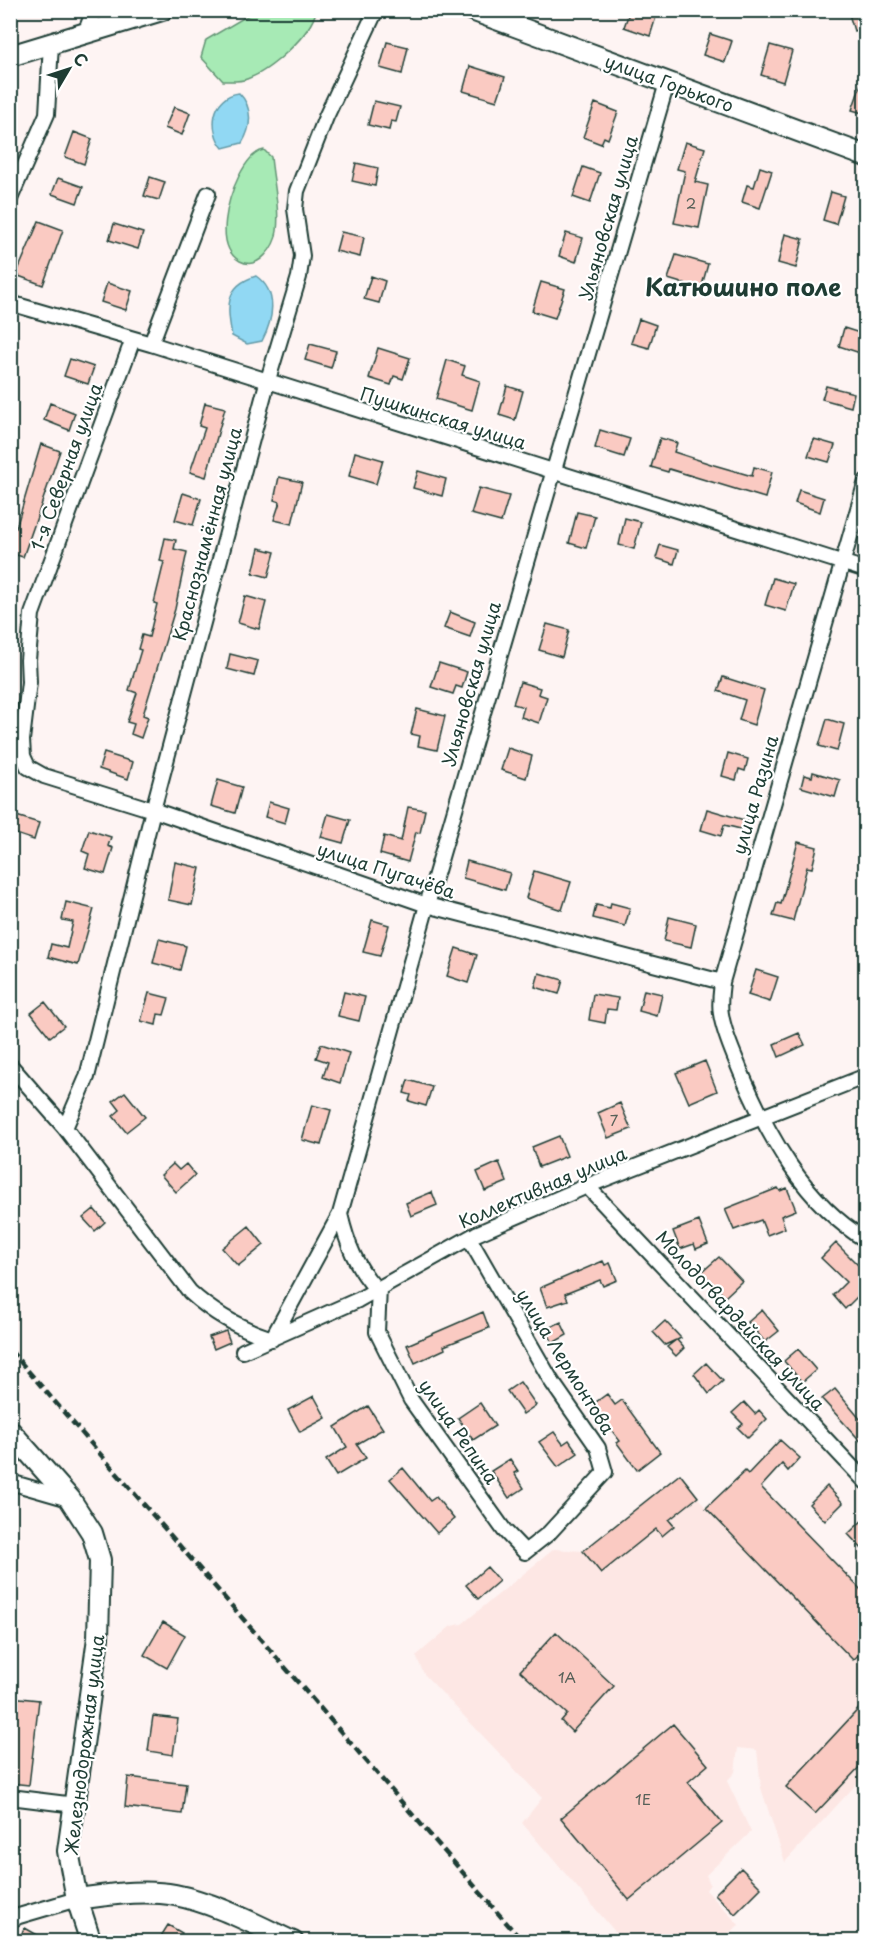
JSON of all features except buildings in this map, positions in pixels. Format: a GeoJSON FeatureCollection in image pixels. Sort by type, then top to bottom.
{"type":"FeatureCollection","features":[{"type":"Feature","properties":{"kind":"street"},"geometry":{"type":"LineString","coordinates":[[85,33],[94,10]]}},
{"type":"Feature","properties":{"kind":"street"},"geometry":{"type":"LineString","coordinates":[[10,56],[162,10]]}},
{"type":"Feature","properties":{"kind":"street","name":"Краснознамённая улица"},"geometry":{"type":"LineString","coordinates":[[65,1128],[87,1077],[153,810],[267,383],[299,277],[302,256],[295,209],[297,191],[326,117],[376,10]]}},
{"type":"Feature","properties":{"kind":"street","name":"улица Горького"},"geometry":{"type":"LineString","coordinates":[[472,10],[866,156]]}},
{"type":"Feature","properties":{"kind":"street"},"geometry":{"type":"LineString","coordinates":[[10,199],[47,114],[51,44]]}},
{"type":"Feature","properties":{"kind":"street","name":"Ульяновская улица"},"geometry":{"type":"LineString","coordinates":[[378,1289],[365,1277],[348,1248],[340,1214],[427,905],[667,83]]}},
{"type":"Feature","properties":{"kind":"street"},"geometry":{"type":"LineString","coordinates":[[151,344],[208,194]]}},
{"type":"Feature","properties":{"kind":"street","name":"Пушкинская улица"},"geometry":{"type":"LineString","coordinates":[[10,303],[151,344],[267,383],[866,570]]}},
{"type":"Feature","properties":{"kind":"street","name":"1-я Северная улица"},"geometry":{"type":"LineString","coordinates":[[44,776],[28,767],[22,748],[32,614],[133,339]]}},
{"type":"Feature","properties":{"kind":"street","name":"улица Разина"},"geometry":{"type":"LineString","coordinates":[[866,481],[722,982],[720,1012],[724,1031],[760,1117],[777,1147],[829,1211],[866,1240]]}},
{"type":"Feature","properties":{"kind":"street","name":"улица Пугачёва"},"geometry":{"type":"LineString","coordinates":[[44,776],[153,810],[427,905],[722,982]]}},
{"type":"Feature","properties":{"kind":"street"},"geometry":{"type":"LineString","coordinates":[[10,1065],[65,1128],[190,1292],[206,1306],[248,1332],[272,1339],[340,1214]]}},
{"type":"Feature","properties":{"kind":"street","name":"Коллективная улица"},"geometry":{"type":"LineString","coordinates":[[243,1351],[378,1289],[469,1238],[587,1186],[866,1076]]}},
{"type":"Feature","properties":{"kind":"street","name":"Молодогвардейская улица"},"geometry":{"type":"LineString","coordinates":[[587,1186],[866,1482]]}},
{"type":"Feature","properties":{"kind":"street","name":"улица Лермонтова"},"geometry":{"type":"LineString","coordinates":[[469,1238],[552,1382],[598,1448],[605,1472],[549,1533],[525,1552]]}},
{"type":"Feature","properties":{"kind":"street","name":"улица Репина"},"geometry":{"type":"LineString","coordinates":[[378,1289],[376,1332],[411,1400],[504,1530],[525,1552]]}},
{"type":"Feature","properties":{"kind":"street","name":"Железнодорожная улица"},"geometry":{"type":"LineString","coordinates":[[10,1431],[70,1499],[92,1533],[100,1560],[98,1638],[68,1851],[77,1899],[91,1941]]}},
{"type":"Feature","properties":{"kind":"street"},"geometry":{"type":"LineString","coordinates":[[10,1482],[70,1499]]}},
{"type":"Feature","properties":{"kind":"street"},"geometry":{"type":"LineString","coordinates":[[10,1797],[75,1805]]}},
{"type":"Feature","properties":{"kind":"street"},"geometry":{"type":"LineString","coordinates":[[10,1921],[19,1916],[77,1899],[145,1893],[176,1895],[229,1913],[293,1941]]}},
{"type":"Feature","properties":{"kind":"shaded area"},"geometry":{"type":"Polygon","coordinates":[[[745,1471],[865,1595],[865,1780],[863,1777],[785,1862],[761,1788],[757,1750],[738,1748],[735,1772],[727,1781],[751,1832],[706,1875],[710,1884],[706,1890],[739,1925],[719,1941],[623,1941],[522,1823],[542,1798],[424,1674],[416,1656],[451,1626],[462,1624],[554,1549],[583,1551],[680,1474],[706,1508],[745,1471]]]}},
{"type":"Feature","properties":{"kind":"green space"},"geometry":{"type":"Polygon","coordinates":[[[257,10],[316,11],[306,31],[278,60],[247,79],[223,81],[201,57],[206,40],[257,10]]]}},
{"type":"Feature","properties":{"kind":"green space"},"geometry":{"type":"Polygon","coordinates":[[[264,150],[271,157],[277,204],[277,231],[265,255],[254,263],[247,263],[240,261],[232,254],[227,244],[226,220],[231,196],[241,172],[252,156],[264,150]]]}},
{"type":"Feature","properties":{"kind":"water"},"geometry":{"type":"Polygon","coordinates":[[[239,93],[249,111],[248,130],[242,143],[223,148],[215,133],[215,115],[223,100],[239,93]]]}},
{"type":"Feature","properties":{"kind":"water"},"geometry":{"type":"Polygon","coordinates":[[[256,276],[268,290],[271,298],[271,315],[262,341],[247,344],[232,336],[229,316],[230,299],[238,286],[256,276]]]}},
{"type":"Feature","properties":{"kind":"railway"},"geometry":{"type":"LineString","coordinates":[[10,1350],[523,1942]]}},
{"type":"Feature","properties":{"kind":"district","name":"Катюшино поле"},"geometry":{"type":"Point","coordinates":[743,288]}}]}
